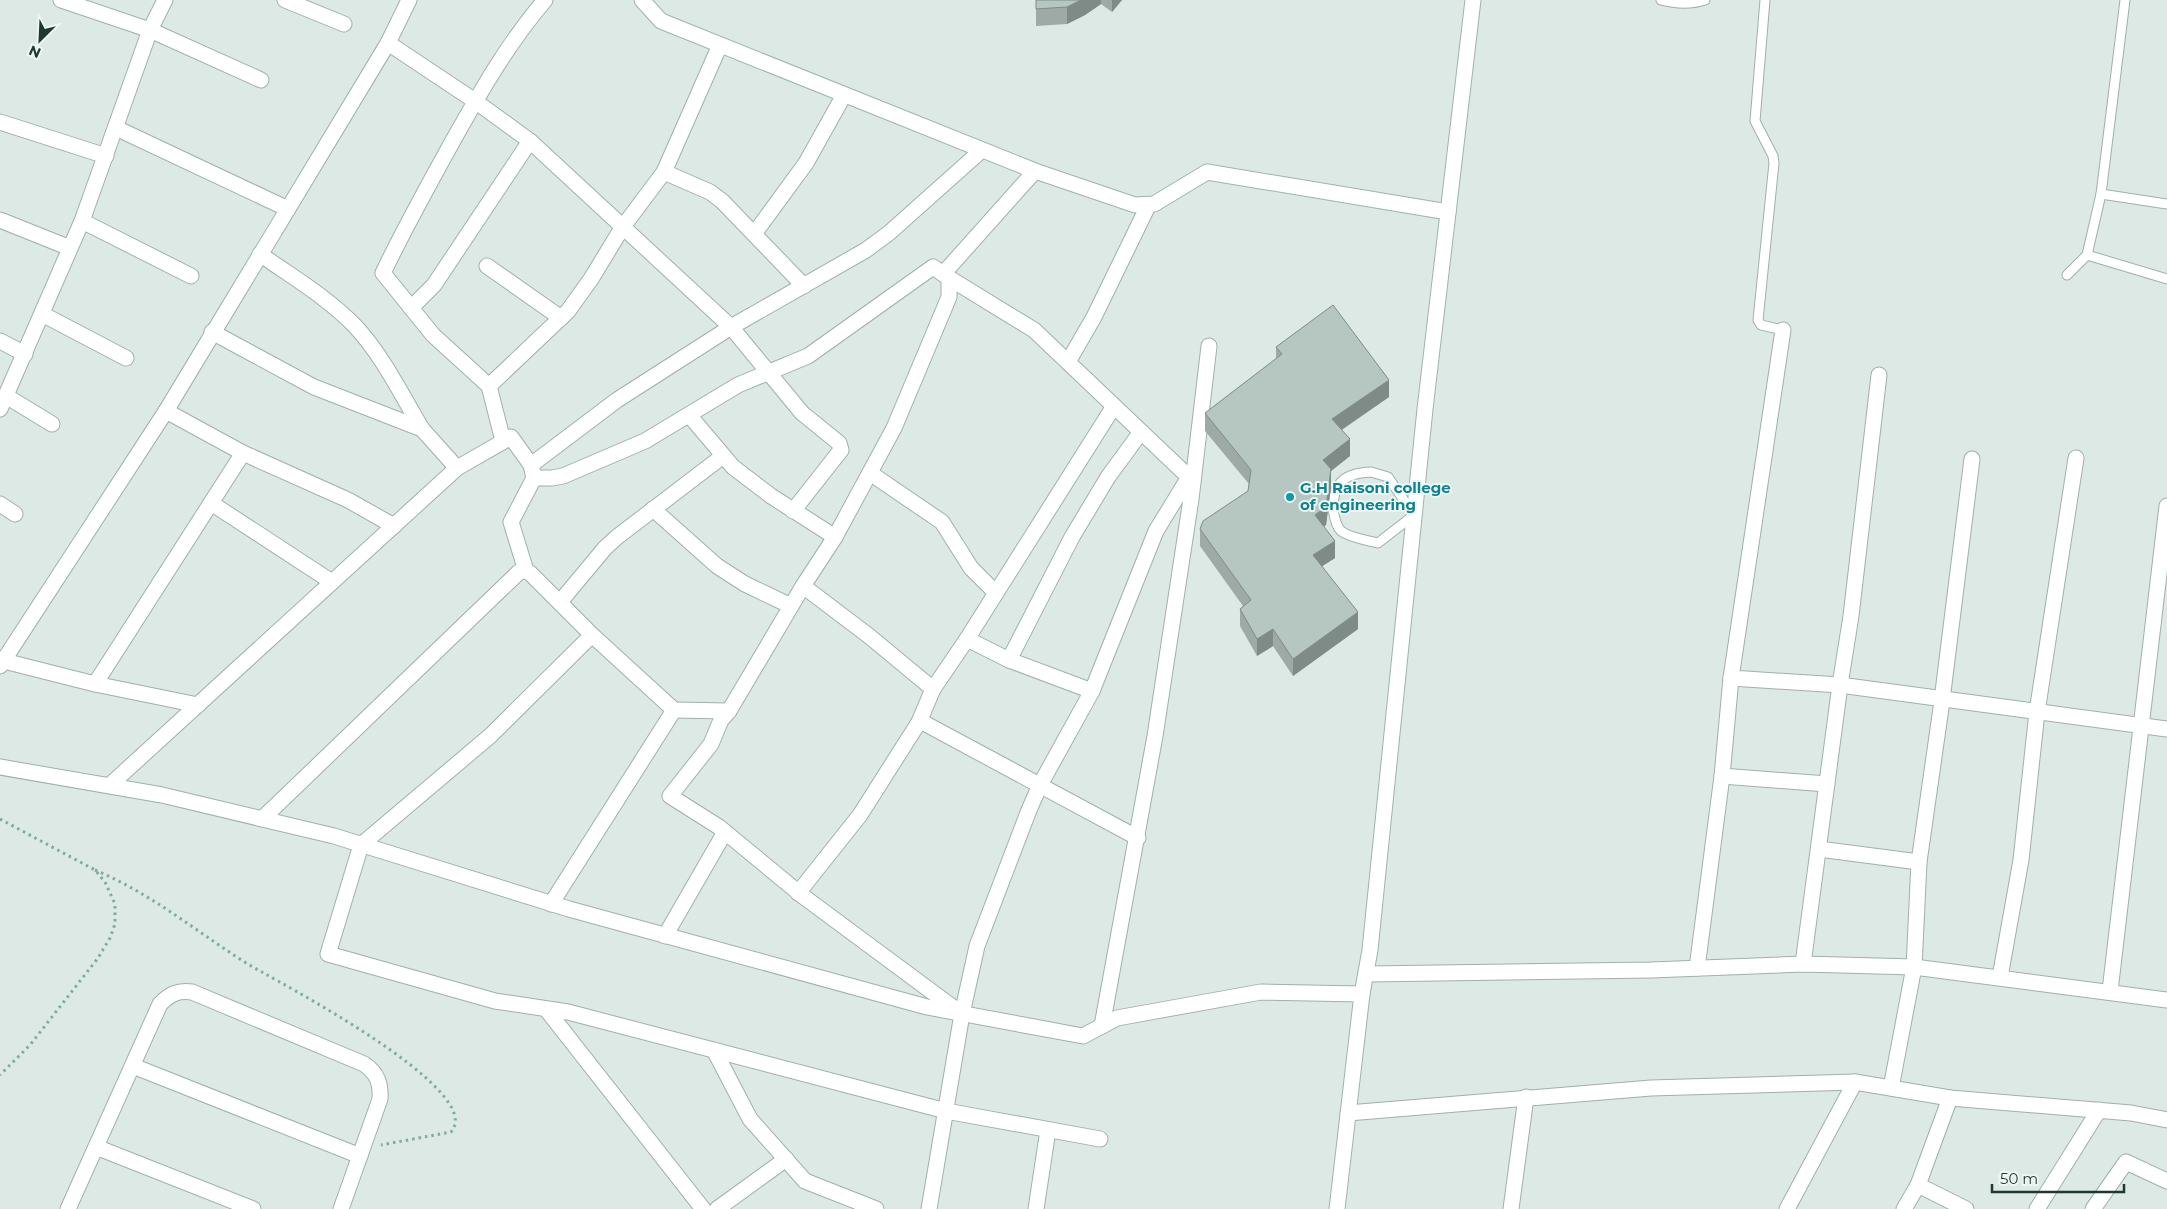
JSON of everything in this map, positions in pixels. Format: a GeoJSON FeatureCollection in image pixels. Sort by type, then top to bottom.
{"type":"FeatureCollection","features":[{"type":"Feature","properties":{"kind":"street"},"geometry":{"type":"LineString","coordinates":[[61,0],[150,30],[261,80]]}},
{"type":"Feature","properties":{"kind":"street"},"geometry":{"type":"LineString","coordinates":[[52,424],[3,402],[82,221],[150,30],[165,0]]}},
{"type":"Feature","properties":{"kind":"street"},"geometry":{"type":"LineString","coordinates":[[285,0],[344,24]]}},
{"type":"Feature","properties":{"kind":"street"},"geometry":{"type":"LineString","coordinates":[[198,705],[2,663],[166,411],[212,332],[388,44],[409,0]]}},
{"type":"Feature","properties":{"kind":"street"},"geometry":{"type":"LineString","coordinates":[[503,441],[489,386],[433,335],[383,273],[408,222],[495,66],[524,24],[545,0]]}},
{"type":"Feature","properties":{"kind":"street"},"geometry":{"type":"LineString","coordinates":[[642,0],[661,21],[1035,171],[1135,205],[1148,206],[1154,204],[1207,172],[1448,212]]}},
{"type":"Feature","properties":{"kind":"street"},"geometry":{"type":"LineString","coordinates":[[1337,1209],[1362,994],[1367,974],[1414,515],[1473,0]]}},
{"type":"Feature","properties":{"kind":"street"},"geometry":{"type":"LineString","coordinates":[[388,44],[475,101],[530,141],[730,328],[802,413],[842,447],[793,511]]}},
{"type":"Feature","properties":{"kind":"street"},"geometry":{"type":"LineString","coordinates":[[489,386],[561,318],[591,279],[622,228],[664,172],[720,45]]}},
{"type":"Feature","properties":{"kind":"street"},"geometry":{"type":"LineString","coordinates":[[754,234],[811,156],[844,96]]}},
{"type":"Feature","properties":{"kind":"street"},"geometry":{"type":"LineString","coordinates":[[0,122],[106,156]]}},
{"type":"Feature","properties":{"kind":"street"},"geometry":{"type":"LineString","coordinates":[[116,128],[288,209]]}},
{"type":"Feature","properties":{"kind":"street"},"geometry":{"type":"LineString","coordinates":[[411,308],[434,286],[530,141]]}},
{"type":"Feature","properties":{"kind":"street"},"geometry":{"type":"LineString","coordinates":[[729,711],[674,710],[526,571],[511,522],[532,472],[617,400],[730,328],[866,250],[889,233],[982,150]]}},
{"type":"Feature","properties":{"kind":"street"},"geometry":{"type":"LineString","coordinates":[[962,1014],[798,893],[725,832],[670,796],[711,744],[721,720],[729,711],[803,586],[835,537],[894,428],[949,297],[946,276],[1035,171]]}},
{"type":"Feature","properties":{"kind":"street"},"geometry":{"type":"LineString","coordinates":[[664,172],[717,196],[804,286]]}},
{"type":"Feature","properties":{"kind":"street"},"geometry":{"type":"LineString","coordinates":[[1068,362],[1094,317],[1148,206]]}},
{"type":"Feature","properties":{"kind":"street"},"geometry":{"type":"LineString","coordinates":[[0,220],[70,248]]}},
{"type":"Feature","properties":{"kind":"street"},"geometry":{"type":"LineString","coordinates":[[82,221],[191,276]]}},
{"type":"Feature","properties":{"kind":"street"},"geometry":{"type":"LineString","coordinates":[[260,254],[316,292],[355,326],[386,366],[422,429],[457,468]]}},
{"type":"Feature","properties":{"kind":"street"},"geometry":{"type":"LineString","coordinates":[[487,266],[561,318]]}},
{"type":"Feature","properties":{"kind":"street"},"geometry":{"type":"LineString","coordinates":[[110,785],[457,468],[511,437],[532,472],[552,478],[563,476],[645,441],[738,385],[808,356],[932,267],[1034,330],[1191,479]]}},
{"type":"Feature","properties":{"kind":"street"},"geometry":{"type":"LineString","coordinates":[[42,314],[126,358]]}},
{"type":"Feature","properties":{"kind":"street"},"geometry":{"type":"LineString","coordinates":[[1697,968],[1722,776],[1731,678],[1783,330]]}},
{"type":"Feature","properties":{"kind":"street"},"geometry":{"type":"LineString","coordinates":[[212,332],[314,387],[422,429]]}},
{"type":"Feature","properties":{"kind":"street"},"geometry":{"type":"LineString","coordinates":[[0,341],[25,354]]}},
{"type":"Feature","properties":{"kind":"street"},"geometry":{"type":"LineString","coordinates":[[1102,1026],[1138,838],[1155,736],[1209,346]]}},
{"type":"Feature","properties":{"kind":"street"},"geometry":{"type":"LineString","coordinates":[[1803,964],[1851,616],[1879,375]]}},
{"type":"Feature","properties":{"kind":"street"},"geometry":{"type":"LineString","coordinates":[[798,893],[871,799],[918,722],[933,689],[1114,406]]}},
{"type":"Feature","properties":{"kind":"street"},"geometry":{"type":"LineString","coordinates":[[166,411],[242,453],[348,500],[394,526]]}},
{"type":"Feature","properties":{"kind":"street"},"geometry":{"type":"LineString","coordinates":[[689,415],[723,456],[747,478],[793,511],[835,537]]}},
{"type":"Feature","properties":{"kind":"street"},"geometry":{"type":"LineString","coordinates":[[1009,660],[1072,537],[1108,477],[1142,432]]}},
{"type":"Feature","properties":{"kind":"street"},"geometry":{"type":"LineString","coordinates":[[95,684],[242,453]]}},
{"type":"Feature","properties":{"kind":"street"},"geometry":{"type":"LineString","coordinates":[[560,602],[605,548],[652,509],[723,456]]}},
{"type":"Feature","properties":{"kind":"street"},"geometry":{"type":"LineString","coordinates":[[2000,977],[2021,860],[2038,712],[2076,458]]}},
{"type":"Feature","properties":{"kind":"street"},"geometry":{"type":"LineString","coordinates":[[1891,1088],[1914,967],[1919,862],[1942,699],[1972,459]]}},
{"type":"Feature","properties":{"kind":"street"},"geometry":{"type":"LineString","coordinates":[[870,472],[942,522],[971,568],[996,593]]}},
{"type":"Feature","properties":{"kind":"street"},"geometry":{"type":"LineString","coordinates":[[930,1209],[962,1014],[977,946],[1040,785],[1092,691],[1156,531],[1191,479]]}},
{"type":"Feature","properties":{"kind":"street"},"geometry":{"type":"LineString","coordinates":[[211,503],[332,582]]}},
{"type":"Feature","properties":{"kind":"street"},"geometry":{"type":"LineString","coordinates":[[0,504],[16,514]]}},
{"type":"Feature","properties":{"kind":"street"},"geometry":{"type":"LineString","coordinates":[[2110,991],[2167,506]]}},
{"type":"Feature","properties":{"kind":"street"},"geometry":{"type":"LineString","coordinates":[[652,509],[724,571],[745,584],[791,606]]}},
{"type":"Feature","properties":{"kind":"street"},"geometry":{"type":"LineString","coordinates":[[262,819],[520,572],[526,571]]}},
{"type":"Feature","properties":{"kind":"street"},"geometry":{"type":"LineString","coordinates":[[803,586],[869,636],[933,689]]}},
{"type":"Feature","properties":{"kind":"street"},"geometry":{"type":"LineString","coordinates":[[592,635],[490,736],[361,845],[328,954],[495,1001],[568,1012],[946,1111],[1100,1139]]}},
{"type":"Feature","properties":{"kind":"street"},"geometry":{"type":"LineString","coordinates":[[966,639],[1009,660],[1092,691]]}},
{"type":"Feature","properties":{"kind":"street"},"geometry":{"type":"LineString","coordinates":[[1731,678],[1840,685],[2167,729]]}},
{"type":"Feature","properties":{"kind":"street"},"geometry":{"type":"LineString","coordinates":[[551,904],[674,710]]}},
{"type":"Feature","properties":{"kind":"street"},"geometry":{"type":"LineString","coordinates":[[918,722],[1138,838]]}},
{"type":"Feature","properties":{"kind":"street"},"geometry":{"type":"LineString","coordinates":[[0,767],[162,795],[334,836],[551,904],[927,1007],[1083,1036],[1117,1018],[1261,992],[1362,994]]}},
{"type":"Feature","properties":{"kind":"street"},"geometry":{"type":"LineString","coordinates":[[1722,776],[1827,784]]}},
{"type":"Feature","properties":{"kind":"street"},"geometry":{"type":"LineString","coordinates":[[665,936],[725,832]]}},
{"type":"Feature","properties":{"kind":"street"},"geometry":{"type":"LineString","coordinates":[[1818,848],[1919,862]]}},
{"type":"Feature","properties":{"kind":"street"},"geometry":{"type":"LineString","coordinates":[[1367,974],[1697,968],[1803,964],[1914,967],[2110,991],[2167,1000]]}},
{"type":"Feature","properties":{"kind":"street"},"geometry":{"type":"LineString","coordinates":[[68,1209],[160,1004],[175,992],[192,992],[355,1060],[371,1069],[379,1081],[380,1099],[341,1209]]}},
{"type":"Feature","properties":{"kind":"street"},"geometry":{"type":"LineString","coordinates":[[546,1008],[703,1209]]}},
{"type":"Feature","properties":{"kind":"street"},"geometry":{"type":"LineString","coordinates":[[714,1050],[750,1119],[805,1181],[876,1209]]}},
{"type":"Feature","properties":{"kind":"street"},"geometry":{"type":"LineString","coordinates":[[133,1066],[361,1152]]}},
{"type":"Feature","properties":{"kind":"street"},"geometry":{"type":"LineString","coordinates":[[1787,1209],[1855,1082]]}},
{"type":"Feature","properties":{"kind":"street"},"geometry":{"type":"LineString","coordinates":[[1348,1113],[1651,1088],[1855,1082],[1950,1098],[2131,1113],[2167,1120]]}},
{"type":"Feature","properties":{"kind":"street"},"geometry":{"type":"LineString","coordinates":[[1511,1209],[1526,1097]]}},
{"type":"Feature","properties":{"kind":"street"},"geometry":{"type":"LineString","coordinates":[[1904,1209],[1918,1185],[1950,1098]]}},
{"type":"Feature","properties":{"kind":"street"},"geometry":{"type":"LineString","coordinates":[[2037,1209],[2099,1110]]}},
{"type":"Feature","properties":{"kind":"street"},"geometry":{"type":"LineString","coordinates":[[1036,1209],[1048,1130]]}},
{"type":"Feature","properties":{"kind":"street"},"geometry":{"type":"LineString","coordinates":[[96,1147],[253,1209]]}},
{"type":"Feature","properties":{"kind":"street"},"geometry":{"type":"LineString","coordinates":[[717,1209],[786,1159]]}},
{"type":"Feature","properties":{"kind":"street"},"geometry":{"type":"LineString","coordinates":[[2093,1209],[2126,1162],[2167,1181]]}},
{"type":"Feature","properties":{"kind":"street"},"geometry":{"type":"LineString","coordinates":[[1918,1185],[1966,1209]]}},
{"type":"Feature","properties":{"kind":"lane"},"geometry":{"type":"LineString","coordinates":[[1661,0],[1672,3],[1688,3],[1705,0]]}},
{"type":"Feature","properties":{"kind":"lane"},"geometry":{"type":"LineString","coordinates":[[1764,0],[1755,121],[1773,156],[1774,163],[1758,320],[1761,325],[1783,330]]}},
{"type":"Feature","properties":{"kind":"lane"},"geometry":{"type":"LineString","coordinates":[[2067,275],[2087,255],[2101,194],[2125,0]]}},
{"type":"Feature","properties":{"kind":"lane"},"geometry":{"type":"LineString","coordinates":[[2101,194],[2167,204]]}},
{"type":"Feature","properties":{"kind":"lane"},"geometry":{"type":"LineString","coordinates":[[2087,255],[2167,279]]}},
{"type":"Feature","properties":{"kind":"lane"},"geometry":{"type":"LineString","coordinates":[[1370,472],[1388,477],[1414,515],[1378,543],[1352,536],[1340,530],[1334,517],[1333,496],[1340,482],[1354,473],[1370,472]]}},
{"type":"Feature","properties":{"kind":"path"},"geometry":{"type":"LineString","coordinates":[[0,818],[95,870],[138,890],[223,948],[364,1032],[403,1058],[428,1079],[456,1113],[457,1122],[451,1132],[361,1152]]}},
{"type":"Feature","properties":{"kind":"path"},"geometry":{"type":"LineString","coordinates":[[0,1075],[30,1045],[98,958],[110,938],[115,924],[115,904],[106,882],[95,870]]}},
{"type":"Feature","properties":{"kind":"building"},"geometry":{"type":"Polygon","coordinates":[[[1036,0],[1081,0],[1067,7],[1036,9],[1036,0]]]}},
{"type":"Feature","properties":{"kind":"building","name":"G.H Raisoni college of engineering"},"geometry":{"type":"Polygon","coordinates":[[[1333,305],[1389,380],[1332,419],[1350,439],[1323,460],[1331,469],[1326,507],[1315,515],[1335,541],[1313,555],[1358,612],[1293,659],[1273,629],[1257,639],[1240,609],[1251,600],[1200,529],[1203,521],[1248,491],[1251,470],[1205,413],[1282,354],[1276,347],[1333,305]]]}},
{"type":"Feature","properties":{"kind":"place","name":"G.H Raisoni college of engineering"},"geometry":{"type":"Point","coordinates":[1290,497]}}]}
